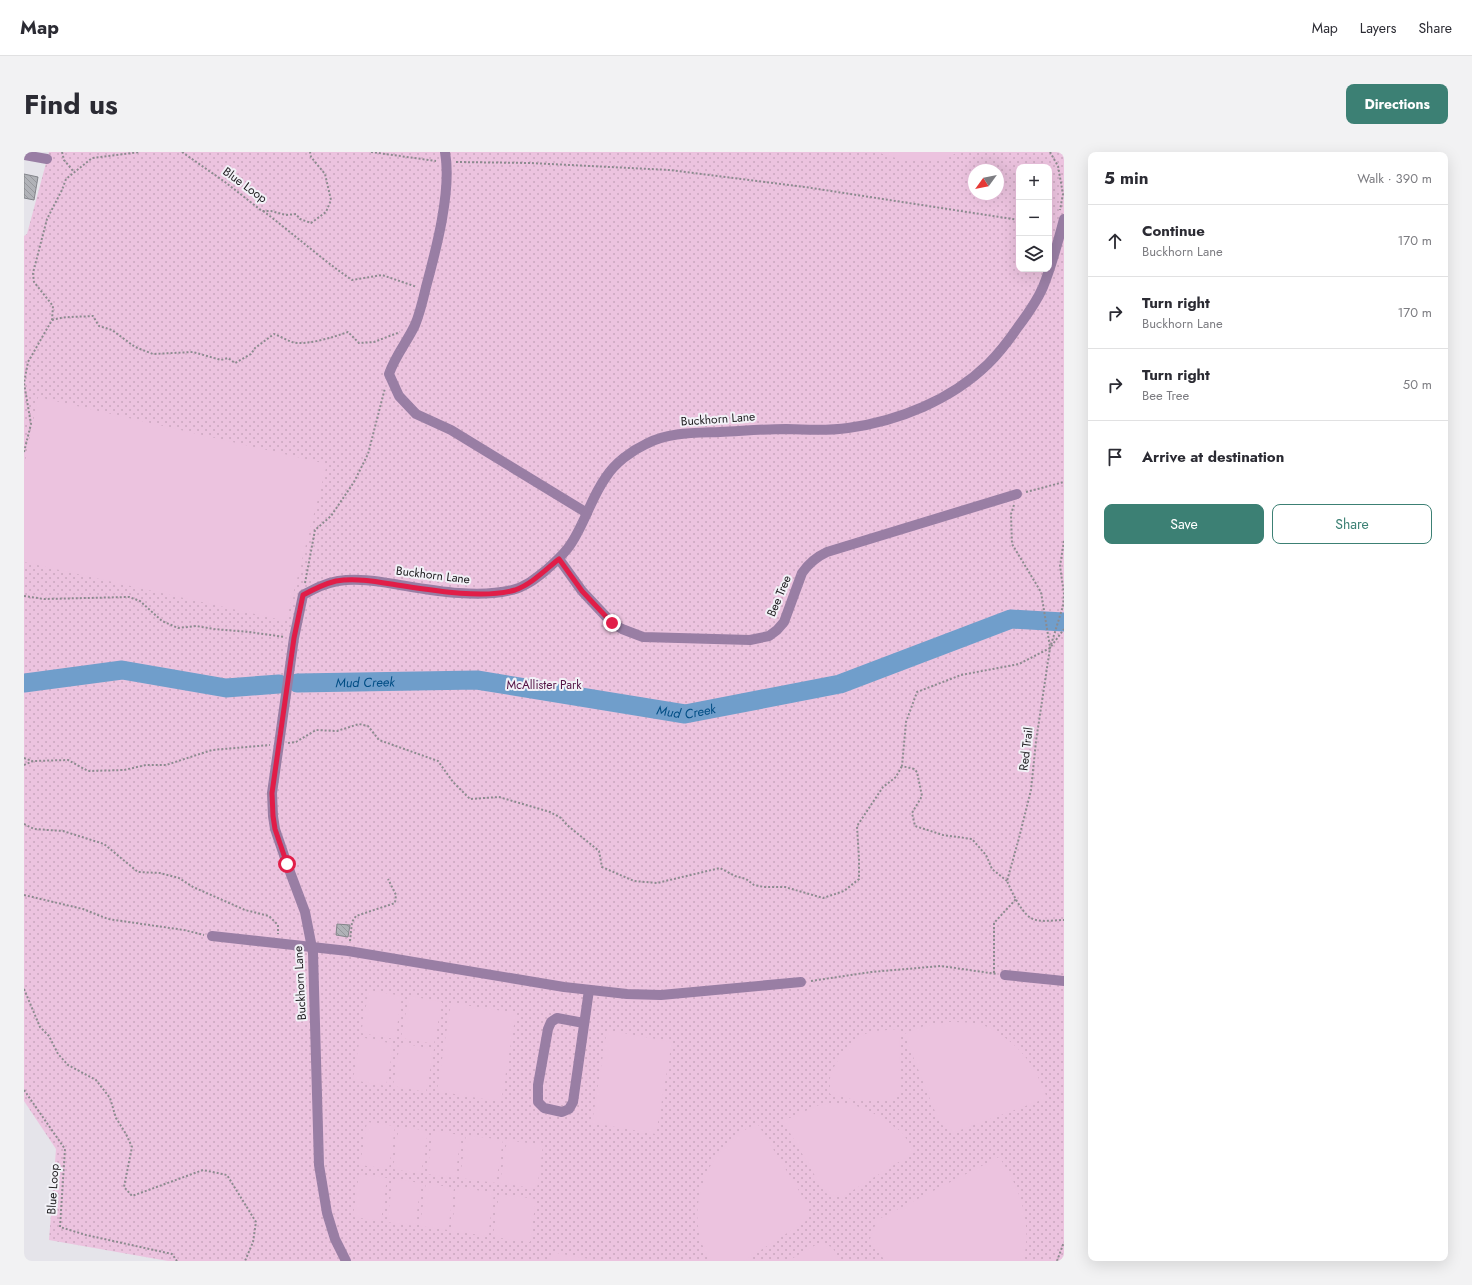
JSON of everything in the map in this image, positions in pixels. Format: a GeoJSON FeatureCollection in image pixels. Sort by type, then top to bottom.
{"type":"FeatureCollection","features":[{"type":"Feature","properties":{"kind":"street"},"geometry":{"type":"LineString","coordinates":[[24,155],[47,159]]}},
{"type":"Feature","properties":{"kind":"street"},"geometry":{"type":"LineString","coordinates":[[446,157],[446,181],[443,214],[426,290],[414,327],[393,363],[389,374],[399,396],[416,414],[451,430],[587,513]]}},
{"type":"Feature","properties":{"kind":"street","name":"Buckhorn Lane"},"geometry":{"type":"LineString","coordinates":[[346,1261],[327,1214],[320,1173],[312,947],[305,912],[275,829],[273,816],[272,793],[294,638],[303,595],[323,584],[338,581],[366,580],[468,594],[486,594],[514,590],[535,579],[559,559],[573,540],[606,476],[614,466],[635,450],[657,439],[693,433],[766,429],[831,430],[848,428],[877,423],[896,417],[948,395],[989,363],[1024,319],[1042,289],[1056,252],[1061,217]]}},
{"type":"Feature","properties":{"kind":"street","name":"Bee Tree"},"geometry":{"type":"LineString","coordinates":[[559,559],[582,591],[612,623],[633,634],[643,637],[750,640],[769,636],[784,622],[802,573],[807,566],[819,556],[1017,494]]}},
{"type":"Feature","properties":{"kind":"street"},"geometry":{"type":"LineString","coordinates":[[212,936],[348,950],[589,990],[627,994],[660,995],[801,982]]}},
{"type":"Feature","properties":{"kind":"street"},"geometry":{"type":"LineString","coordinates":[[1005,975],[1064,981]]}},
{"type":"Feature","properties":{"kind":"street"},"geometry":{"type":"LineString","coordinates":[[584,1023],[556,1018],[551,1022],[548,1029],[538,1085],[538,1102],[544,1108],[562,1112],[569,1109],[573,1102],[589,990]]}},
{"type":"Feature","properties":{"kind":"path"},"geometry":{"type":"LineString","coordinates":[[62,152],[64,160],[74,172]]}},
{"type":"Feature","properties":{"kind":"path"},"geometry":{"type":"LineString","coordinates":[[24,452],[31,424],[24,383],[25,371],[28,362],[52,320],[53,306],[34,282],[33,273],[47,219],[62,190],[66,178],[92,158],[140,152]]}},
{"type":"Feature","properties":{"kind":"path","name":"Blue Loop"},"geometry":{"type":"LineString","coordinates":[[182,152],[225,182],[262,211],[271,211],[286,215],[296,214],[300,219],[311,223],[326,212],[331,200],[325,174],[310,157],[310,152]]}},
{"type":"Feature","properties":{"kind":"path"},"geometry":{"type":"LineString","coordinates":[[371,152],[530,163],[670,170],[805,187],[1016,220]]}},
{"type":"Feature","properties":{"kind":"path"},"geometry":{"type":"LineString","coordinates":[[1050,152],[1058,166],[1063,194],[1061,217]]}},
{"type":"Feature","properties":{"kind":"path"},"geometry":{"type":"LineString","coordinates":[[262,211],[292,233],[326,262],[352,280],[382,275],[426,290]]}},
{"type":"Feature","properties":{"kind":"path"},"geometry":{"type":"LineString","coordinates":[[52,320],[63,316],[93,316],[99,326],[112,330],[135,347],[153,354],[193,352],[221,360],[228,358],[235,363],[251,354],[255,348],[274,334],[293,342],[307,342],[348,332],[359,343],[374,342],[414,327]]}},
{"type":"Feature","properties":{"kind":"path"},"geometry":{"type":"LineString","coordinates":[[303,595],[316,530],[331,516],[354,482],[368,454],[389,374]]}},
{"type":"Feature","properties":{"kind":"path"},"geometry":{"type":"LineString","coordinates":[[1050,648],[1041,592],[1012,544],[1011,514],[1017,494],[1064,482]]}},
{"type":"Feature","properties":{"kind":"path","name":"Red Trail"},"geometry":{"type":"LineString","coordinates":[[1007,881],[1031,790],[1036,741],[1050,648],[1063,606],[1064,594],[1060,566],[1064,541]]}},
{"type":"Feature","properties":{"kind":"path"},"geometry":{"type":"LineString","coordinates":[[24,596],[44,599],[129,597],[140,601],[162,621],[178,628],[196,626],[294,638]]}},
{"type":"Feature","properties":{"kind":"path"},"geometry":{"type":"LineString","coordinates":[[24,764],[33,761],[68,760],[88,770],[124,770],[146,765],[166,765],[212,750],[296,742],[316,730],[337,732],[359,724],[368,726],[379,740],[438,761],[453,782],[470,798],[500,798],[550,812],[561,818],[567,825],[599,851],[602,867],[634,881],[657,883],[720,868],[735,876],[746,879],[754,885],[764,887],[785,887],[823,898],[844,891],[859,879],[857,826],[883,787],[896,777],[902,766],[906,722],[917,692],[960,675],[1019,664],[1050,648],[1064,629]]}},
{"type":"Feature","properties":{"kind":"path"},"geometry":{"type":"LineString","coordinates":[[24,758],[33,761]]}},
{"type":"Feature","properties":{"kind":"path"},"geometry":{"type":"LineString","coordinates":[[902,766],[914,769],[917,772],[922,796],[912,813],[915,826],[943,835],[972,839],[986,854],[992,869],[1007,881],[1018,904],[1031,918],[1036,920],[1064,920]]}},
{"type":"Feature","properties":{"kind":"path"},"geometry":{"type":"LineString","coordinates":[[24,824],[34,829],[63,831],[104,844],[138,872],[160,873],[179,878],[193,887],[245,910],[269,916],[278,925],[278,943]]}},
{"type":"Feature","properties":{"kind":"path"},"geometry":{"type":"LineString","coordinates":[[348,950],[352,922],[356,916],[395,903],[396,895],[388,879]]}},
{"type":"Feature","properties":{"kind":"path"},"geometry":{"type":"LineString","coordinates":[[24,895],[83,909],[108,919],[184,930],[212,936]]}},
{"type":"Feature","properties":{"kind":"path"},"geometry":{"type":"LineString","coordinates":[[994,974],[994,923],[1016,899]]}},
{"type":"Feature","properties":{"kind":"path"},"geometry":{"type":"LineString","coordinates":[[801,982],[871,972],[941,966],[1005,975]]}},
{"type":"Feature","properties":{"kind":"path"},"geometry":{"type":"LineString","coordinates":[[24,989],[40,1027],[49,1036],[58,1054],[68,1065],[96,1080],[110,1098],[116,1118],[132,1147],[124,1187],[132,1196],[203,1170],[228,1175],[256,1222],[253,1242],[244,1261]]}},
{"type":"Feature","properties":{"kind":"path","name":"Blue Loop"},"geometry":{"type":"LineString","coordinates":[[24,1090],[65,1149],[60,1227],[86,1235],[172,1254],[177,1261]]}},
{"type":"Feature","properties":{"kind":"path"},"geometry":{"type":"LineString","coordinates":[[1057,1261],[1064,1242]]}},
{"type":"Feature","properties":{"kind":"green space","name":"McAllister Park"},"geometry":{"type":"Polygon","coordinates":[[[49,152],[1064,152],[1064,1261],[168,1261],[49,1240],[56,1149],[24,1101],[24,236],[27,234],[49,152]]]}},
{"type":"Feature","properties":{"kind":"green space"},"geometry":{"type":"Polygon","coordinates":[[[878,152],[958,152],[944,159],[919,160],[901,159],[878,152]]]}},
{"type":"Feature","properties":{"kind":"green space"},"geometry":{"type":"Polygon","coordinates":[[[38,397],[327,464],[286,621],[24,562],[24,467],[38,397]]]}},
{"type":"Feature","properties":{"kind":"green space"},"geometry":{"type":"Polygon","coordinates":[[[369,990],[402,996],[395,1039],[361,1033],[369,990]]]}},
{"type":"Feature","properties":{"kind":"green space"},"geometry":{"type":"Polygon","coordinates":[[[409,996],[442,1002],[434,1044],[401,1038],[409,996]]]}},
{"type":"Feature","properties":{"kind":"green space"},"geometry":{"type":"Polygon","coordinates":[[[451,1003],[516,1013],[501,1102],[437,1091],[451,1003]]]}},
{"type":"Feature","properties":{"kind":"green space"},"geometry":{"type":"Polygon","coordinates":[[[948,1022],[980,1024],[992,1029],[1007,1039],[1022,1053],[1034,1069],[1047,1098],[955,1132],[940,1124],[904,1034],[924,1026],[948,1022]]]}},
{"type":"Feature","properties":{"kind":"green space"},"geometry":{"type":"Polygon","coordinates":[[[899,1029],[901,1092],[893,1101],[859,1101],[830,1094],[830,1078],[835,1065],[845,1051],[857,1039],[870,1032],[899,1029]]]}},
{"type":"Feature","properties":{"kind":"green space"},"geometry":{"type":"Polygon","coordinates":[[[607,1030],[672,1042],[656,1134],[592,1123],[607,1030]]]}},
{"type":"Feature","properties":{"kind":"green space"},"geometry":{"type":"Polygon","coordinates":[[[360,1037],[394,1044],[386,1086],[353,1080],[360,1037]]]}},
{"type":"Feature","properties":{"kind":"green space"},"geometry":{"type":"Polygon","coordinates":[[[400,1043],[434,1049],[426,1092],[393,1086],[400,1043]]]}},
{"type":"Feature","properties":{"kind":"green space"},"geometry":{"type":"Polygon","coordinates":[[[837,1103],[852,1104],[873,1113],[902,1132],[915,1152],[842,1197],[825,1193],[783,1121],[819,1105],[837,1103]]]}},
{"type":"Feature","properties":{"kind":"green space"},"geometry":{"type":"Polygon","coordinates":[[[367,1122],[395,1126],[389,1169],[360,1165],[367,1122]]]}},
{"type":"Feature","properties":{"kind":"green space"},"geometry":{"type":"Polygon","coordinates":[[[757,1123],[809,1207],[809,1219],[744,1261],[711,1261],[703,1247],[697,1214],[699,1197],[704,1181],[711,1165],[720,1151],[734,1137],[757,1123]]]}},
{"type":"Feature","properties":{"kind":"green space"},"geometry":{"type":"Polygon","coordinates":[[[399,1126],[428,1131],[421,1174],[393,1169],[399,1126]]]}},
{"type":"Feature","properties":{"kind":"green space"},"geometry":{"type":"Polygon","coordinates":[[[433,1131],[461,1135],[455,1178],[427,1174],[433,1131]]]}},
{"type":"Feature","properties":{"kind":"green space"},"geometry":{"type":"Polygon","coordinates":[[[466,1135],[503,1140],[496,1183],[460,1178],[466,1135]]]}},
{"type":"Feature","properties":{"kind":"green space"},"geometry":{"type":"Polygon","coordinates":[[[507,1140],[543,1145],[537,1189],[500,1183],[507,1140]]]}},
{"type":"Feature","properties":{"kind":"green space"},"geometry":{"type":"Polygon","coordinates":[[[999,1157],[1013,1180],[1023,1206],[1026,1247],[1023,1261],[885,1261],[870,1239],[877,1220],[999,1157]]]}},
{"type":"Feature","properties":{"kind":"green space"},"geometry":{"type":"Polygon","coordinates":[[[359,1174],[387,1178],[381,1221],[353,1217],[359,1174]]]}},
{"type":"Feature","properties":{"kind":"green space"},"geometry":{"type":"Polygon","coordinates":[[[393,1179],[421,1183],[415,1226],[387,1222],[393,1179]]]}},
{"type":"Feature","properties":{"kind":"green space"},"geometry":{"type":"Polygon","coordinates":[[[426,1183],[454,1188],[448,1230],[420,1226],[426,1183]]]}},
{"type":"Feature","properties":{"kind":"green space"},"geometry":{"type":"Polygon","coordinates":[[[458,1187],[494,1193],[488,1236],[451,1231],[458,1187]]]}},
{"type":"Feature","properties":{"kind":"green space"},"geometry":{"type":"Polygon","coordinates":[[[499,1194],[536,1199],[530,1242],[493,1237],[499,1194]]]}},
{"type":"Feature","properties":{"kind":"green space"},"geometry":{"type":"Polygon","coordinates":[[[819,1243],[832,1247],[841,1261],[788,1261],[819,1243]]]}},
{"type":"Feature","properties":{"kind":"green space"},"geometry":{"type":"Polygon","coordinates":[[[552,1252],[599,1261],[550,1261],[552,1252]]]}},
{"type":"Feature","properties":{"kind":"building"},"geometry":{"type":"Polygon","coordinates":[[[24,174],[38,177],[34,200],[24,198],[24,174]]]}},
{"type":"Feature","properties":{"kind":"building"},"geometry":{"type":"Polygon","coordinates":[[[337,924],[350,925],[348,937],[336,935],[337,924]]]}},
{"type":"Feature","properties":{"kind":"waterway","name":"Mud Creek"},"geometry":{"type":"LineString","coordinates":[[297,683],[477,680],[685,714],[840,684],[1011,619],[1064,622]]}},
{"type":"Feature","properties":{"kind":"waterway","name":"Mud Creek"},"geometry":{"type":"LineString","coordinates":[[24,683],[122,670],[226,688],[279,684]]}},
{"type":"Feature","properties":{"kind":"route"},"geometry":{"type":"LineString","coordinates":[[287,864],[275,829],[272,793],[294,638],[303,595],[323,584],[338,581],[366,580],[468,594],[486,594],[514,590],[525,585],[535,579],[559,559],[582,591],[612,623]]}}]}
